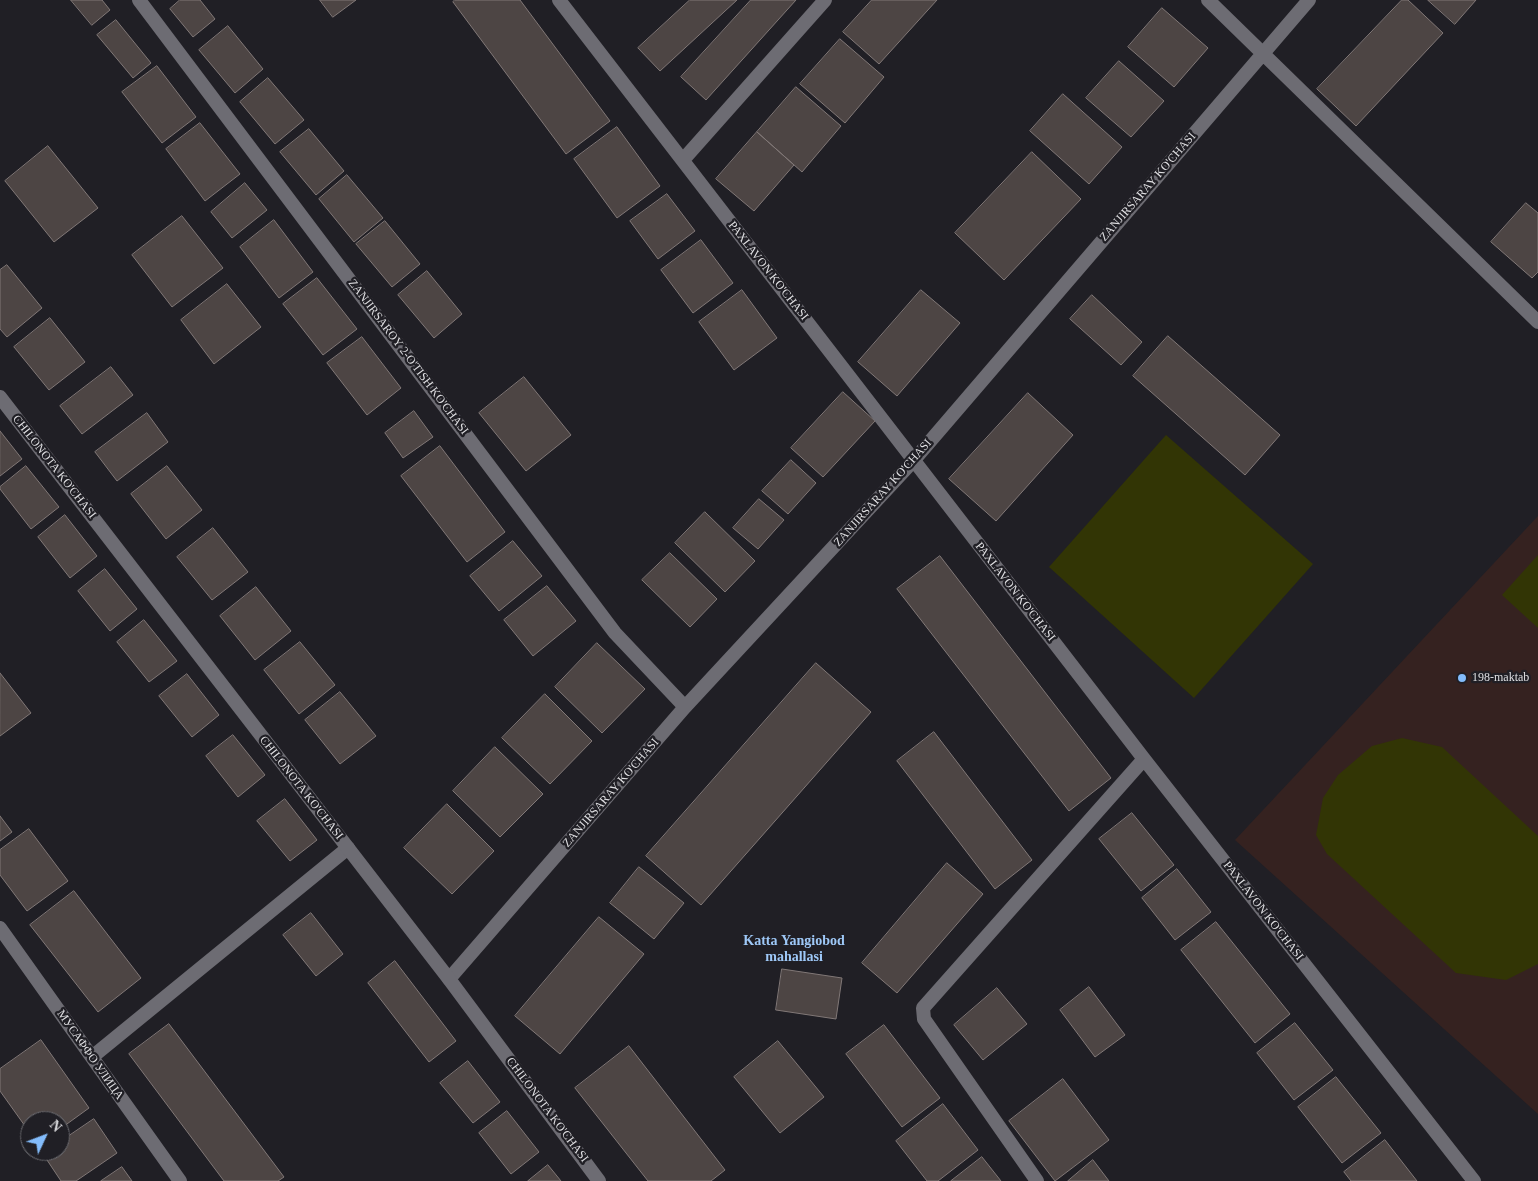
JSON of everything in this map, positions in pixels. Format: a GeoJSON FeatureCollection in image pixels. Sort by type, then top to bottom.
{"type":"FeatureCollection","features":[{"type":"Feature","properties":{"kind":"street","name":"ZANJIRSAROY 2-O'TISH KO'CHASI"},"geometry":{"type":"LineString","coordinates":[[139,0],[615,633],[685,706]]}},
{"type":"Feature","properties":{"kind":"street","name":"PAXLAVON KO'CHASI"},"geometry":{"type":"LineString","coordinates":[[558,0],[1144,759],[1474,1181]]}},
{"type":"Feature","properties":{"kind":"street"},"geometry":{"type":"LineString","coordinates":[[682,160],[824,0]]}},
{"type":"Feature","properties":{"kind":"street"},"geometry":{"type":"LineString","coordinates":[[1208,0],[1262,54],[1535,313]]}},
{"type":"Feature","properties":{"kind":"street","name":"ZANJIRSARAY KO'CHASI"},"geometry":{"type":"LineString","coordinates":[[449,979],[685,706],[914,460],[1309,0]]}},
{"type":"Feature","properties":{"kind":"street","name":"CHILONOTA KO'CHASI"},"geometry":{"type":"LineString","coordinates":[[0,397],[449,979],[599,1181]]}},
{"type":"Feature","properties":{"kind":"street"},"geometry":{"type":"LineString","coordinates":[[1037,1181],[924,1019],[923,1008],[1144,759]]}},
{"type":"Feature","properties":{"kind":"street"},"geometry":{"type":"LineString","coordinates":[[92,1057],[348,848]]}},
{"type":"Feature","properties":{"kind":"street","name":"МУСАФФО УЛИЦА"},"geometry":{"type":"LineString","coordinates":[[0,928],[180,1181]]}},
{"type":"Feature","properties":{"kind":"shaded area","name":"198-maktab"},"geometry":{"type":"Polygon","coordinates":[[[1538,516],[1538,1114],[1235,840],[1538,516]]]}},
{"type":"Feature","properties":{"kind":"green space"},"geometry":{"type":"Polygon","coordinates":[[[1166,435],[1313,564],[1194,698],[1049,567],[1166,435]]]}},
{"type":"Feature","properties":{"kind":"green space"},"geometry":{"type":"Polygon","coordinates":[[[1538,555],[1538,628],[1502,595],[1538,555]]]}},
{"type":"Feature","properties":{"kind":"green space"},"geometry":{"type":"Polygon","coordinates":[[[1402,738],[1442,747],[1538,836],[1538,964],[1506,980],[1456,973],[1327,854],[1316,835],[1323,798],[1338,775],[1372,746],[1402,738]]]}},
{"type":"Feature","properties":{"kind":"building"},"geometry":{"type":"Polygon","coordinates":[[[71,0],[102,0],[110,10],[92,25],[71,0]]]}},
{"type":"Feature","properties":{"kind":"building"},"geometry":{"type":"Polygon","coordinates":[[[180,0],[200,0],[215,19],[193,37],[170,9],[180,0]]]}},
{"type":"Feature","properties":{"kind":"building"},"geometry":{"type":"Polygon","coordinates":[[[320,0],[356,0],[333,17],[320,0]]]}},
{"type":"Feature","properties":{"kind":"building"},"geometry":{"type":"Polygon","coordinates":[[[455,0],[520,0],[610,121],[566,154],[453,2],[455,0]]]}},
{"type":"Feature","properties":{"kind":"building"},"geometry":{"type":"Polygon","coordinates":[[[690,0],[737,0],[660,71],[638,48],[690,0]]]}},
{"type":"Feature","properties":{"kind":"building"},"geometry":{"type":"Polygon","coordinates":[[[751,0],[796,0],[706,100],[681,77],[751,0]]]}},
{"type":"Feature","properties":{"kind":"building"},"geometry":{"type":"Polygon","coordinates":[[[872,0],[937,0],[879,64],[843,32],[872,0]]]}},
{"type":"Feature","properties":{"kind":"building"},"geometry":{"type":"Polygon","coordinates":[[[1402,0],[1408,0],[1443,33],[1356,126],[1317,89],[1402,0]]]}},
{"type":"Feature","properties":{"kind":"building"},"geometry":{"type":"Polygon","coordinates":[[[1428,0],[1476,0],[1455,24],[1428,0]]]}},
{"type":"Feature","properties":{"kind":"building"},"geometry":{"type":"Polygon","coordinates":[[[1162,8],[1208,48],[1174,87],[1128,47],[1162,8]]]}},
{"type":"Feature","properties":{"kind":"building"},"geometry":{"type":"Polygon","coordinates":[[[116,20],[151,63],[133,78],[97,35],[116,20]]]}},
{"type":"Feature","properties":{"kind":"building"},"geometry":{"type":"Polygon","coordinates":[[[228,26],[263,69],[235,93],[199,50],[228,26]]]}},
{"type":"Feature","properties":{"kind":"building"},"geometry":{"type":"Polygon","coordinates":[[[840,39],[884,77],[845,123],[800,84],[840,39]]]}},
{"type":"Feature","properties":{"kind":"building"},"geometry":{"type":"Polygon","coordinates":[[[1119,61],[1164,101],[1131,137],[1086,98],[1119,61]]]}},
{"type":"Feature","properties":{"kind":"building"},"geometry":{"type":"Polygon","coordinates":[[[157,66],[196,117],[162,143],[122,92],[157,66]]]}},
{"type":"Feature","properties":{"kind":"building"},"geometry":{"type":"Polygon","coordinates":[[[268,78],[304,120],[275,144],[240,102],[268,78]]]}},
{"type":"Feature","properties":{"kind":"building"},"geometry":{"type":"Polygon","coordinates":[[[796,87],[841,126],[802,172],[757,132],[796,87]]]}},
{"type":"Feature","properties":{"kind":"building"},"geometry":{"type":"Polygon","coordinates":[[[1063,94],[1122,147],[1089,184],[1030,131],[1063,94]]]}},
{"type":"Feature","properties":{"kind":"building"},"geometry":{"type":"Polygon","coordinates":[[[200,123],[240,174],[205,201],[166,149],[200,123]]]}},
{"type":"Feature","properties":{"kind":"building"},"geometry":{"type":"Polygon","coordinates":[[[617,127],[660,186],[617,218],[574,159],[617,127]]]}},
{"type":"Feature","properties":{"kind":"building"},"geometry":{"type":"Polygon","coordinates":[[[309,129],[344,171],[316,195],[280,152],[309,129]]]}},
{"type":"Feature","properties":{"kind":"building"},"geometry":{"type":"Polygon","coordinates":[[[757,132],[794,165],[754,211],[716,179],[757,132]]]}},
{"type":"Feature","properties":{"kind":"building"},"geometry":{"type":"Polygon","coordinates":[[[48,146],[98,208],[54,242],[5,181],[48,146]]]}},
{"type":"Feature","properties":{"kind":"building"},"geometry":{"type":"Polygon","coordinates":[[[1032,152],[1081,199],[1004,280],[955,233],[1032,152]]]}},
{"type":"Feature","properties":{"kind":"building"},"geometry":{"type":"Polygon","coordinates":[[[347,175],[383,218],[354,242],[319,199],[347,175]]]}},
{"type":"Feature","properties":{"kind":"building"},"geometry":{"type":"Polygon","coordinates":[[[245,183],[267,210],[232,238],[211,212],[245,183]]]}},
{"type":"Feature","properties":{"kind":"building"},"geometry":{"type":"Polygon","coordinates":[[[667,194],[695,231],[658,259],[630,221],[667,194]]]}},
{"type":"Feature","properties":{"kind":"building"},"geometry":{"type":"Polygon","coordinates":[[[1526,203],[1538,213],[1538,272],[1532,278],[1491,242],[1526,203]]]}},
{"type":"Feature","properties":{"kind":"building"},"geometry":{"type":"Polygon","coordinates":[[[182,216],[223,268],[172,307],[132,255],[182,216]]]}},
{"type":"Feature","properties":{"kind":"building"},"geometry":{"type":"Polygon","coordinates":[[[274,220],[313,272],[279,298],[240,247],[274,220]]]}},
{"type":"Feature","properties":{"kind":"building"},"geometry":{"type":"Polygon","coordinates":[[[385,221],[420,264],[392,287],[356,244],[385,221]]]}},
{"type":"Feature","properties":{"kind":"building"},"geometry":{"type":"Polygon","coordinates":[[[701,240],[733,283],[693,313],[661,270],[701,240]]]}},
{"type":"Feature","properties":{"kind":"building"},"geometry":{"type":"Polygon","coordinates":[[[7,265],[42,308],[7,337],[0,329],[0,270],[7,265]]]}},
{"type":"Feature","properties":{"kind":"building"},"geometry":{"type":"Polygon","coordinates":[[[427,271],[462,314],[434,338],[398,295],[427,271]]]}},
{"type":"Feature","properties":{"kind":"building"},"geometry":{"type":"Polygon","coordinates":[[[317,278],[357,329],[323,355],[283,304],[317,278]]]}},
{"type":"Feature","properties":{"kind":"building"},"geometry":{"type":"Polygon","coordinates":[[[227,284],[261,327],[214,364],[181,320],[227,284]]]}},
{"type":"Feature","properties":{"kind":"building"},"geometry":{"type":"Polygon","coordinates":[[[742,290],[777,338],[734,370],[699,322],[742,290]]]}},
{"type":"Feature","properties":{"kind":"building"},"geometry":{"type":"Polygon","coordinates":[[[921,290],[960,323],[897,396],[858,362],[921,290]]]}},
{"type":"Feature","properties":{"kind":"building"},"geometry":{"type":"Polygon","coordinates":[[[1092,295],[1142,342],[1121,365],[1070,319],[1092,295]]]}},
{"type":"Feature","properties":{"kind":"building"},"geometry":{"type":"Polygon","coordinates":[[[50,318],[85,362],[49,390],[14,347],[50,318]]]}},
{"type":"Feature","properties":{"kind":"building"},"geometry":{"type":"Polygon","coordinates":[[[1168,336],[1280,435],[1245,475],[1133,376],[1168,336]]]}},
{"type":"Feature","properties":{"kind":"building"},"geometry":{"type":"Polygon","coordinates":[[[362,337],[401,388],[367,415],[327,363],[362,337]]]}},
{"type":"Feature","properties":{"kind":"building"},"geometry":{"type":"Polygon","coordinates":[[[111,367],[133,395],[82,434],[60,406],[111,367]]]}},
{"type":"Feature","properties":{"kind":"building"},"geometry":{"type":"Polygon","coordinates":[[[524,377],[571,435],[526,471],[479,413],[524,377]]]}},
{"type":"Feature","properties":{"kind":"building"},"geometry":{"type":"Polygon","coordinates":[[[843,392],[875,421],[823,477],[791,448],[843,392]]]}},
{"type":"Feature","properties":{"kind":"building"},"geometry":{"type":"Polygon","coordinates":[[[1028,393],[1073,435],[996,521],[949,479],[1028,393]]]}},
{"type":"Feature","properties":{"kind":"building"},"geometry":{"type":"Polygon","coordinates":[[[414,411],[433,437],[403,458],[385,433],[414,411]]]}},
{"type":"Feature","properties":{"kind":"building"},"geometry":{"type":"Polygon","coordinates":[[[147,413],[168,442],[117,481],[95,452],[147,413]]]}},
{"type":"Feature","properties":{"kind":"building"},"geometry":{"type":"Polygon","coordinates":[[[0,431],[22,459],[0,476],[0,431]]]}},
{"type":"Feature","properties":{"kind":"building"},"geometry":{"type":"Polygon","coordinates":[[[440,446],[505,532],[467,562],[401,476],[440,446]]]}},
{"type":"Feature","properties":{"kind":"building"},"geometry":{"type":"Polygon","coordinates":[[[791,460],[816,483],[788,514],[762,491],[791,460]]]}},
{"type":"Feature","properties":{"kind":"building"},"geometry":{"type":"Polygon","coordinates":[[[26,466],[59,507],[31,529],[0,489],[26,466]]]}},
{"type":"Feature","properties":{"kind":"building"},"geometry":{"type":"Polygon","coordinates":[[[167,466],[202,510],[166,539],[131,494],[167,466]]]}},
{"type":"Feature","properties":{"kind":"building"},"geometry":{"type":"Polygon","coordinates":[[[759,499],[784,520],[758,549],[733,528],[759,499]]]}},
{"type":"Feature","properties":{"kind":"building"},"geometry":{"type":"Polygon","coordinates":[[[705,512],[755,561],[725,592],[675,543],[705,512]]]}},
{"type":"Feature","properties":{"kind":"building"},"geometry":{"type":"Polygon","coordinates":[[[65,515],[97,556],[70,578],[38,537],[65,515]]]}},
{"type":"Feature","properties":{"kind":"building"},"geometry":{"type":"Polygon","coordinates":[[[213,528],[248,572],[212,600],[177,557],[213,528]]]}},
{"type":"Feature","properties":{"kind":"building"},"geometry":{"type":"Polygon","coordinates":[[[513,541],[542,576],[499,611],[470,576],[513,541]]]}},
{"type":"Feature","properties":{"kind":"building"},"geometry":{"type":"Polygon","coordinates":[[[670,553],[717,599],[690,627],[642,580],[670,553]]]}},
{"type":"Feature","properties":{"kind":"building"},"geometry":{"type":"Polygon","coordinates":[[[940,556],[1111,778],[1069,811],[897,589],[940,556]]]}},
{"type":"Feature","properties":{"kind":"building"},"geometry":{"type":"Polygon","coordinates":[[[105,569],[137,609],[110,631],[78,591],[105,569]]]}},
{"type":"Feature","properties":{"kind":"building"},"geometry":{"type":"Polygon","coordinates":[[[547,586],[576,621],[533,656],[504,620],[547,586]]]}},
{"type":"Feature","properties":{"kind":"building"},"geometry":{"type":"Polygon","coordinates":[[[256,587],[291,631],[255,660],[220,616],[256,587]]]}},
{"type":"Feature","properties":{"kind":"building"},"geometry":{"type":"Polygon","coordinates":[[[144,620],[177,661],[149,682],[117,642],[144,620]]]}},
{"type":"Feature","properties":{"kind":"building"},"geometry":{"type":"Polygon","coordinates":[[[300,642],[335,685],[299,714],[264,670],[300,642]]]}},
{"type":"Feature","properties":{"kind":"building"},"geometry":{"type":"Polygon","coordinates":[[[597,643],[645,689],[602,733],[555,687],[597,643]]]}},
{"type":"Feature","properties":{"kind":"building"},"geometry":{"type":"Polygon","coordinates":[[[816,663],[871,712],[701,905],[646,856],[816,663]]]}},
{"type":"Feature","properties":{"kind":"building"},"geometry":{"type":"Polygon","coordinates":[[[0,673],[31,713],[0,736],[0,673]]]}},
{"type":"Feature","properties":{"kind":"building"},"geometry":{"type":"Polygon","coordinates":[[[187,674],[219,715],[192,737],[159,696],[187,674]]]}},
{"type":"Feature","properties":{"kind":"building"},"geometry":{"type":"Polygon","coordinates":[[[340,692],[376,736],[340,764],[305,720],[340,692]]]}},
{"type":"Feature","properties":{"kind":"building"},"geometry":{"type":"Polygon","coordinates":[[[545,694],[592,741],[550,784],[502,738],[545,694]]]}},
{"type":"Feature","properties":{"kind":"building"},"geometry":{"type":"Polygon","coordinates":[[[934,732],[1032,860],[995,889],[897,761],[934,732]]]}},
{"type":"Feature","properties":{"kind":"building"},"geometry":{"type":"Polygon","coordinates":[[[233,735],[265,775],[238,797],[206,756],[233,735]]]}},
{"type":"Feature","properties":{"kind":"building"},"geometry":{"type":"Polygon","coordinates":[[[495,747],[543,794],[500,837],[453,791],[495,747]]]}},
{"type":"Feature","properties":{"kind":"building"},"geometry":{"type":"Polygon","coordinates":[[[285,799],[317,840],[290,861],[257,821],[285,799]]]}},
{"type":"Feature","properties":{"kind":"building"},"geometry":{"type":"Polygon","coordinates":[[[447,804],[494,851],[452,894],[404,848],[447,804]]]}},
{"type":"Feature","properties":{"kind":"building"},"geometry":{"type":"Polygon","coordinates":[[[1132,813],[1174,865],[1141,891],[1099,839],[1132,813]]]}},
{"type":"Feature","properties":{"kind":"building"},"geometry":{"type":"Polygon","coordinates":[[[0,816],[12,832],[0,841],[0,816]]]}},
{"type":"Feature","properties":{"kind":"building"},"geometry":{"type":"Polygon","coordinates":[[[29,829],[68,881],[27,911],[0,875],[0,850],[29,829]]]}},
{"type":"Feature","properties":{"kind":"building"},"geometry":{"type":"Polygon","coordinates":[[[947,863],[983,894],[897,993],[862,963],[947,863]]]}},
{"type":"Feature","properties":{"kind":"building"},"geometry":{"type":"Polygon","coordinates":[[[639,867],[684,903],[654,939],[610,903],[639,867]]]}},
{"type":"Feature","properties":{"kind":"building"},"geometry":{"type":"Polygon","coordinates":[[[1177,869],[1211,912],[1175,940],[1142,898],[1177,869]]]}},
{"type":"Feature","properties":{"kind":"building"},"geometry":{"type":"Polygon","coordinates":[[[74,891],[141,978],[98,1012],[30,925],[74,891]]]}},
{"type":"Feature","properties":{"kind":"building"},"geometry":{"type":"Polygon","coordinates":[[[311,913],[343,954],[316,976],[283,935],[311,913]]]}},
{"type":"Feature","properties":{"kind":"building"},"geometry":{"type":"Polygon","coordinates":[[[599,917],[644,954],[560,1054],[515,1016],[599,917]]]}},
{"type":"Feature","properties":{"kind":"building"},"geometry":{"type":"Polygon","coordinates":[[[1216,922],[1290,1014],[1255,1043],[1181,950],[1216,922]]]}},
{"type":"Feature","properties":{"kind":"building"},"geometry":{"type":"Polygon","coordinates":[[[395,961],[456,1041],[429,1062],[368,983],[395,961]]]}},
{"type":"Feature","properties":{"kind":"building"},"geometry":{"type":"Polygon","coordinates":[[[782,969],[842,978],[836,1019],[776,1010],[782,969]]]}},
{"type":"Feature","properties":{"kind":"building"},"geometry":{"type":"Polygon","coordinates":[[[1089,987],[1125,1035],[1095,1057],[1060,1010],[1089,987]]]}},
{"type":"Feature","properties":{"kind":"building"},"geometry":{"type":"Polygon","coordinates":[[[997,988],[1027,1024],[983,1060],[954,1025],[997,988]]]}},
{"type":"Feature","properties":{"kind":"building"},"geometry":{"type":"Polygon","coordinates":[[[1295,1023],[1333,1070],[1294,1100],[1257,1053],[1295,1023]]]}},
{"type":"Feature","properties":{"kind":"building"},"geometry":{"type":"Polygon","coordinates":[[[169,1024],[284,1177],[278,1181],[224,1181],[129,1054],[169,1024]]]}},
{"type":"Feature","properties":{"kind":"building"},"geometry":{"type":"Polygon","coordinates":[[[884,1025],[940,1098],[902,1127],[846,1054],[884,1025]]]}},
{"type":"Feature","properties":{"kind":"building"},"geometry":{"type":"Polygon","coordinates":[[[41,1040],[89,1108],[70,1122],[70,1111],[20,1111],[20,1119],[0,1091],[0,1069],[41,1040]]]}},
{"type":"Feature","properties":{"kind":"building"},"geometry":{"type":"Polygon","coordinates":[[[778,1041],[824,1097],[780,1133],[734,1077],[778,1041]]]}},
{"type":"Feature","properties":{"kind":"building"},"geometry":{"type":"Polygon","coordinates":[[[629,1046],[725,1170],[711,1181],[648,1181],[575,1088],[629,1046]]]}},
{"type":"Feature","properties":{"kind":"building"},"geometry":{"type":"Polygon","coordinates":[[[468,1061],[500,1102],[473,1123],[440,1083],[468,1061]]]}},
{"type":"Feature","properties":{"kind":"building"},"geometry":{"type":"Polygon","coordinates":[[[1336,1077],[1381,1133],[1342,1163],[1298,1107],[1336,1077]]]}},
{"type":"Feature","properties":{"kind":"building"},"geometry":{"type":"Polygon","coordinates":[[[1063,1079],[1109,1140],[1055,1181],[1009,1121],[1063,1079]]]}},
{"type":"Feature","properties":{"kind":"building"},"geometry":{"type":"Polygon","coordinates":[[[943,1104],[978,1150],[938,1181],[927,1181],[896,1141],[943,1104]]]}},
{"type":"Feature","properties":{"kind":"building"},"geometry":{"type":"Polygon","coordinates":[[[507,1111],[539,1152],[511,1174],[479,1133],[507,1111]]]}},
{"type":"Feature","properties":{"kind":"building"},"geometry":{"type":"Polygon","coordinates":[[[94,1119],[117,1153],[76,1181],[61,1181],[48,1161],[70,1161],[70,1135],[94,1119]]]}},
{"type":"Feature","properties":{"kind":"building"},"geometry":{"type":"Polygon","coordinates":[[[1385,1140],[1417,1181],[1351,1181],[1344,1172],[1385,1140]]]}},
{"type":"Feature","properties":{"kind":"building"},"geometry":{"type":"Polygon","coordinates":[[[982,1157],[1001,1181],[951,1181],[982,1157]]]}},
{"type":"Feature","properties":{"kind":"building"},"geometry":{"type":"Polygon","coordinates":[[[1093,1160],[1109,1181],[1068,1181],[1093,1160]]]}},
{"type":"Feature","properties":{"kind":"building"},"geometry":{"type":"Polygon","coordinates":[[[548,1165],[561,1181],[528,1181],[548,1165]]]}},
{"type":"Feature","properties":{"kind":"building"},"geometry":{"type":"Polygon","coordinates":[[[122,1167],[132,1181],[101,1181],[122,1167]]]}},
{"type":"Feature","properties":{"kind":"place","name":"198-maktab"},"geometry":{"type":"Point","coordinates":[1462,678]}},
{"type":"Feature","properties":{"kind":"district","name":"Katta Yangiobod mahallasi"},"geometry":{"type":"Point","coordinates":[794,950]}}]}
